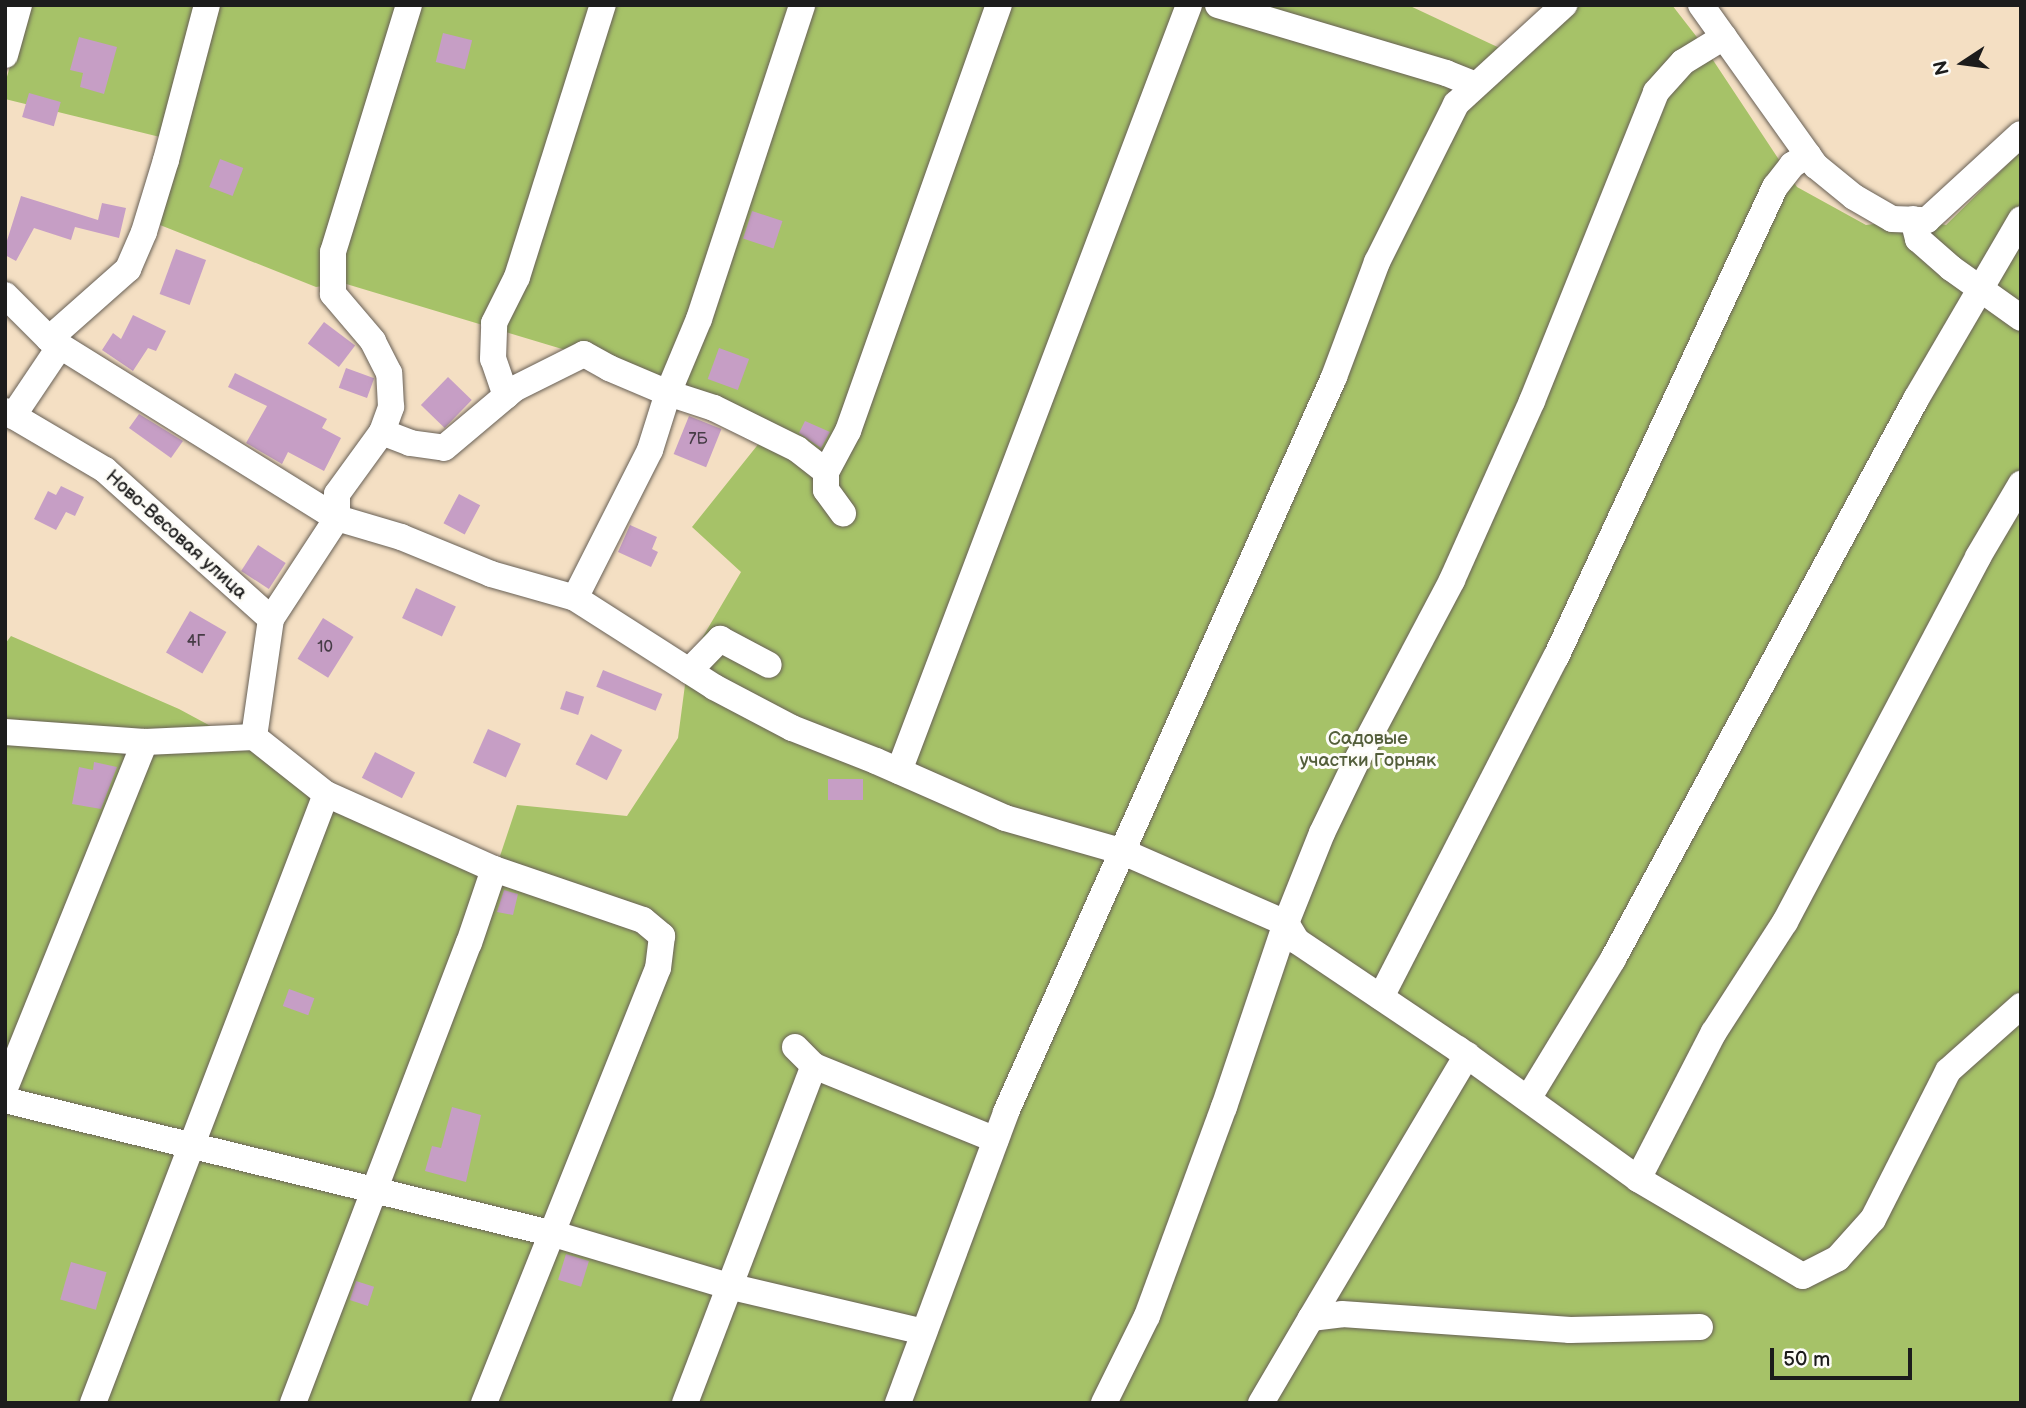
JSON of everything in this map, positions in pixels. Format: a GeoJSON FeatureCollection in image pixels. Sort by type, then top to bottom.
{"type":"FeatureCollection","features":[{"type":"Feature","properties":{"kind":"street"},"geometry":{"type":"LineString","coordinates":[[5,55],[19,5]]}},
{"type":"Feature","properties":{"kind":"street"},"geometry":{"type":"LineString","coordinates":[[9,414],[55,342],[128,269],[144,232],[166,160],[207,5]]}},
{"type":"Feature","properties":{"kind":"street"},"geometry":{"type":"LineString","coordinates":[[254,737],[271,620],[337,518],[337,494],[382,432],[391,407],[388,373],[373,341],[333,294],[333,252],[409,5]]}},
{"type":"Feature","properties":{"kind":"street"},"geometry":{"type":"LineString","coordinates":[[506,396],[493,359],[494,323],[517,277],[603,5]]}},
{"type":"Feature","properties":{"kind":"street"},"geometry":{"type":"LineString","coordinates":[[575,598],[650,450],[668,393],[699,319],[802,5]]}},
{"type":"Feature","properties":{"kind":"street"},"geometry":{"type":"LineString","coordinates":[[843,513],[826,490],[826,472],[848,431],[999,5]]}},
{"type":"Feature","properties":{"kind":"street"},"geometry":{"type":"LineString","coordinates":[[899,771],[1189,5]]}},
{"type":"Feature","properties":{"kind":"street"},"geometry":{"type":"LineString","coordinates":[[1218,5],[1446,73],[1475,85]]}},
{"type":"Feature","properties":{"kind":"street"},"geometry":{"type":"LineString","coordinates":[[898,1403],[996,1140],[1121,851],[1334,377],[1377,262],[1455,104],[1564,5]]}},
{"type":"Feature","properties":{"kind":"street"},"geometry":{"type":"LineString","coordinates":[[1701,5],[1816,166],[1854,197],[1892,219],[1927,220],[2021,134]]}},
{"type":"Feature","properties":{"kind":"street"},"geometry":{"type":"LineString","coordinates":[[1104,1403],[1147,1316],[1224,1107],[1286,923],[1322,833],[1359,756],[1452,580],[1532,401],[1656,92],[1683,62],[1724,37]]}},
{"type":"Feature","properties":{"kind":"street"},"geometry":{"type":"LineString","coordinates":[[1381,997],[1556,657],[1775,187],[1792,165],[1808,155]]}},
{"type":"Feature","properties":{"kind":"street"},"geometry":{"type":"LineString","coordinates":[[1913,219],[1919,239],[2021,318]]}},
{"type":"Feature","properties":{"kind":"street"},"geometry":{"type":"LineString","coordinates":[[1528,1099],[1613,960],[1979,288],[2021,219]]}},
{"type":"Feature","properties":{"kind":"street"},"geometry":{"type":"LineString","coordinates":[[5,295],[55,342],[337,518],[401,537],[491,574],[575,598],[689,671],[792,729],[899,771],[1005,818],[1121,851],[1286,923],[1297,941],[1467,1055],[1638,1179],[1803,1276],[1838,1258],[1873,1219],[1948,1071],[2021,1006]]}},
{"type":"Feature","properties":{"kind":"street"},"geometry":{"type":"LineString","coordinates":[[382,432],[410,443],[444,448],[506,396],[584,354],[609,368],[668,393],[726,414],[797,449],[826,472]]}},
{"type":"Feature","properties":{"kind":"street","name":"Ново-Весовая улица"},"geometry":{"type":"LineString","coordinates":[[9,414],[105,471],[271,620]]}},
{"type":"Feature","properties":{"kind":"street"},"geometry":{"type":"LineString","coordinates":[[1638,1179],[1714,1032],[1785,922],[1978,557],[2021,484]]}},
{"type":"Feature","properties":{"kind":"street"},"geometry":{"type":"LineString","coordinates":[[689,671],[720,639],[769,665]]}},
{"type":"Feature","properties":{"kind":"street"},"geometry":{"type":"LineString","coordinates":[[5,732],[145,742],[254,737],[326,794],[494,869],[643,919],[662,936],[658,968],[554,1234],[484,1403]]}},
{"type":"Feature","properties":{"kind":"street"},"geometry":{"type":"LineString","coordinates":[[5,1088],[15,1038],[145,742]]}},
{"type":"Feature","properties":{"kind":"street"},"geometry":{"type":"LineString","coordinates":[[93,1403],[326,794]]}},
{"type":"Feature","properties":{"kind":"street"},"geometry":{"type":"LineString","coordinates":[[293,1403],[469,943],[494,869]]}},
{"type":"Feature","properties":{"kind":"street"},"geometry":{"type":"LineString","coordinates":[[795,1047],[814,1066],[996,1140]]}},
{"type":"Feature","properties":{"kind":"street"},"geometry":{"type":"LineString","coordinates":[[1261,1403],[1467,1055]]}},
{"type":"Feature","properties":{"kind":"street"},"geometry":{"type":"LineString","coordinates":[[685,1403],[727,1286],[814,1066]]}},
{"type":"Feature","properties":{"kind":"street"},"geometry":{"type":"LineString","coordinates":[[5,1100],[554,1234],[727,1286],[924,1332]]}},
{"type":"Feature","properties":{"kind":"street"},"geometry":{"type":"LineString","coordinates":[[1311,1318],[1342,1314],[1570,1330],[1700,1327]]}},
{"type":"Feature","properties":{"kind":"green space","name":"Садовые участки Горняк"},"geometry":{"type":"Polygon","coordinates":[[[27,5],[1408,5],[1506,51],[1562,5],[1672,5],[1703,45],[1797,187],[1866,225],[1913,219],[1946,225],[2021,151],[2021,1403],[5,1403],[5,644],[11,636],[179,709],[329,790],[498,862],[517,805],[627,816],[678,738],[688,662],[741,572],[692,527],[764,437],[642,373],[343,283],[316,287],[155,223],[160,137],[5,99],[5,84],[27,5]]]}},
{"type":"Feature","properties":{"kind":"building"},"geometry":{"type":"Polygon","coordinates":[[[443,33],[472,40],[465,69],[436,62],[443,33]]]}},
{"type":"Feature","properties":{"kind":"building"},"geometry":{"type":"Polygon","coordinates":[[[79,37],[117,47],[104,94],[80,87],[83,73],[70,70],[79,37]]]}},
{"type":"Feature","properties":{"kind":"building"},"geometry":{"type":"Polygon","coordinates":[[[29,93],[61,102],[54,126],[22,117],[29,93]]]}},
{"type":"Feature","properties":{"kind":"building"},"geometry":{"type":"Polygon","coordinates":[[[220,159],[243,168],[233,196],[209,187],[220,159]]]}},
{"type":"Feature","properties":{"kind":"building"},"geometry":{"type":"Polygon","coordinates":[[[21,196],[98,220],[102,203],[126,208],[119,238],[75,227],[71,240],[34,228],[16,261],[5,255],[5,247],[21,196]]]}},
{"type":"Feature","properties":{"kind":"building"},"geometry":{"type":"Polygon","coordinates":[[[752,211],[782,221],[773,248],[743,239],[752,211]]]}},
{"type":"Feature","properties":{"kind":"building"},"geometry":{"type":"Polygon","coordinates":[[[176,249],[206,260],[190,305],[160,294],[176,249]]]}},
{"type":"Feature","properties":{"kind":"building"},"geometry":{"type":"Polygon","coordinates":[[[133,315],[166,331],[156,351],[148,348],[133,371],[102,350],[113,333],[121,339],[133,315]]]}},
{"type":"Feature","properties":{"kind":"building"},"geometry":{"type":"Polygon","coordinates":[[[324,322],[355,345],[339,367],[308,344],[324,322]]]}},
{"type":"Feature","properties":{"kind":"building"},"geometry":{"type":"Polygon","coordinates":[[[719,348],[749,359],[738,390],[708,379],[719,348]]]}},
{"type":"Feature","properties":{"kind":"building"},"geometry":{"type":"Polygon","coordinates":[[[346,368],[374,378],[367,398],[339,388],[346,368]]]}},
{"type":"Feature","properties":{"kind":"building"},"geometry":{"type":"Polygon","coordinates":[[[235,373],[327,419],[322,428],[341,438],[324,471],[288,452],[282,464],[246,443],[267,406],[228,387],[235,373]]]}},
{"type":"Feature","properties":{"kind":"building"},"geometry":{"type":"Polygon","coordinates":[[[448,377],[472,400],[445,428],[421,405],[448,377]]]}},
{"type":"Feature","properties":{"kind":"building"},"geometry":{"type":"Polygon","coordinates":[[[139,414],[183,441],[171,458],[129,428],[139,414]]]}},
{"type":"Feature","properties":{"kind":"building"},"geometry":{"type":"Polygon","coordinates":[[[689,416],[721,429],[706,467],[674,454],[689,416]]]}},
{"type":"Feature","properties":{"kind":"building"},"geometry":{"type":"Polygon","coordinates":[[[805,421],[830,432],[821,448],[799,433],[805,421]]]}},
{"type":"Feature","properties":{"kind":"building"},"geometry":{"type":"Polygon","coordinates":[[[61,486],[84,497],[75,516],[66,512],[56,530],[34,519],[48,491],[56,495],[61,486]]]}},
{"type":"Feature","properties":{"kind":"building"},"geometry":{"type":"Polygon","coordinates":[[[459,494],[480,505],[465,534],[444,523],[459,494]]]}},
{"type":"Feature","properties":{"kind":"building"},"geometry":{"type":"Polygon","coordinates":[[[630,525],[657,537],[652,549],[658,552],[651,567],[618,552],[630,525]]]}},
{"type":"Feature","properties":{"kind":"building"},"geometry":{"type":"Polygon","coordinates":[[[258,545],[286,563],[269,589],[241,571],[258,545]]]}},
{"type":"Feature","properties":{"kind":"building"},"geometry":{"type":"Polygon","coordinates":[[[416,588],[456,607],[442,637],[402,618],[416,588]]]}},
{"type":"Feature","properties":{"kind":"building"},"geometry":{"type":"Polygon","coordinates":[[[190,611],[226,632],[202,674],[166,653],[190,611]]]}},
{"type":"Feature","properties":{"kind":"building"},"geometry":{"type":"Polygon","coordinates":[[[323,618],[354,637],[328,678],[298,659],[323,618]]]}},
{"type":"Feature","properties":{"kind":"building"},"geometry":{"type":"Polygon","coordinates":[[[603,670],[662,694],[656,711],[596,687],[603,670]]]}},
{"type":"Feature","properties":{"kind":"building"},"geometry":{"type":"Polygon","coordinates":[[[566,691],[584,697],[578,715],[560,709],[566,691]]]}},
{"type":"Feature","properties":{"kind":"building"},"geometry":{"type":"Polygon","coordinates":[[[488,729],[521,744],[506,777],[473,763],[488,729]]]}},
{"type":"Feature","properties":{"kind":"building"},"geometry":{"type":"Polygon","coordinates":[[[591,734],[622,750],[607,780],[576,764],[591,734]]]}},
{"type":"Feature","properties":{"kind":"building"},"geometry":{"type":"Polygon","coordinates":[[[375,752],[415,772],[402,798],[362,778],[375,752]]]}},
{"type":"Feature","properties":{"kind":"building"},"geometry":{"type":"Polygon","coordinates":[[[94,762],[117,767],[101,809],[72,804],[79,767],[93,770],[94,762]]]}},
{"type":"Feature","properties":{"kind":"building"},"geometry":{"type":"Polygon","coordinates":[[[828,779],[863,779],[863,800],[828,800],[828,779]]]}},
{"type":"Feature","properties":{"kind":"building"},"geometry":{"type":"Polygon","coordinates":[[[504,890],[518,894],[513,915],[497,912],[504,890]]]}},
{"type":"Feature","properties":{"kind":"building"},"geometry":{"type":"Polygon","coordinates":[[[289,989],[314,998],[308,1015],[283,1006],[289,989]]]}},
{"type":"Feature","properties":{"kind":"building"},"geometry":{"type":"Polygon","coordinates":[[[452,1107],[481,1115],[466,1182],[425,1171],[432,1146],[441,1148],[452,1107]]]}},
{"type":"Feature","properties":{"kind":"building"},"geometry":{"type":"Polygon","coordinates":[[[566,1254],[589,1261],[581,1287],[558,1280],[566,1254]]]}},
{"type":"Feature","properties":{"kind":"building"},"geometry":{"type":"Polygon","coordinates":[[[71,1262],[107,1272],[96,1310],[60,1299],[71,1262]]]}},
{"type":"Feature","properties":{"kind":"building"},"geometry":{"type":"Polygon","coordinates":[[[356,1281],[374,1287],[368,1306],[350,1300],[356,1281]]]}}]}
